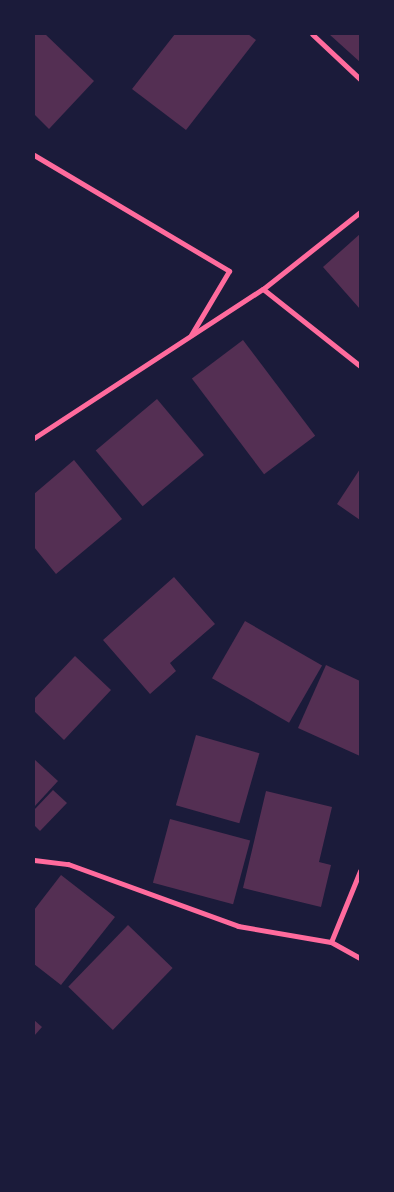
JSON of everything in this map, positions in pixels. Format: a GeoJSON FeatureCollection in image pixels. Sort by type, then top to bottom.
{"type":"FeatureCollection","features":[{"type":"Feature","properties":{"kind":"street"},"geometry":{"type":"LineString","coordinates":[[312,34],[360,79]]}},
{"type":"Feature","properties":{"kind":"street"},"geometry":{"type":"LineString","coordinates":[[34,154],[229,271],[189,338]]}},
{"type":"Feature","properties":{"kind":"street"},"geometry":{"type":"LineString","coordinates":[[34,438],[263,289],[360,212]]}},
{"type":"Feature","properties":{"kind":"street"},"geometry":{"type":"LineString","coordinates":[[263,289],[360,366]]}},
{"type":"Feature","properties":{"kind":"street"},"geometry":{"type":"LineString","coordinates":[[34,860],[68,864],[238,926],[331,942],[360,958]]}},
{"type":"Feature","properties":{"kind":"street"},"geometry":{"type":"LineString","coordinates":[[331,942],[360,871]]}},
{"type":"Feature","properties":{"kind":"building"},"geometry":{"type":"Polygon","coordinates":[[[34,34],[45,34],[94,81],[49,129],[34,114],[34,34]]]}},
{"type":"Feature","properties":{"kind":"building"},"geometry":{"type":"Polygon","coordinates":[[[175,34],[248,34],[256,40],[186,130],[132,89],[175,34]]]}},
{"type":"Feature","properties":{"kind":"building"},"geometry":{"type":"Polygon","coordinates":[[[329,34],[360,34],[360,62],[329,34]]]}},
{"type":"Feature","properties":{"kind":"building"},"geometry":{"type":"Polygon","coordinates":[[[360,234],[360,309],[323,267],[360,234]]]}},
{"type":"Feature","properties":{"kind":"building"},"geometry":{"type":"Polygon","coordinates":[[[243,340],[315,436],[264,474],[192,379],[243,340]]]}},
{"type":"Feature","properties":{"kind":"building"},"geometry":{"type":"Polygon","coordinates":[[[157,399],[204,455],[143,506],[96,450],[157,399]]]}},
{"type":"Feature","properties":{"kind":"building"},"geometry":{"type":"Polygon","coordinates":[[[74,460],[122,519],[56,574],[34,547],[34,494],[74,460]]]}},
{"type":"Feature","properties":{"kind":"building"},"geometry":{"type":"Polygon","coordinates":[[[360,469],[360,520],[337,504],[360,469]]]}},
{"type":"Feature","properties":{"kind":"building"},"geometry":{"type":"Polygon","coordinates":[[[174,577],[215,624],[170,663],[176,671],[150,694],[103,640],[174,577]]]}},
{"type":"Feature","properties":{"kind":"building"},"geometry":{"type":"Polygon","coordinates":[[[245,621],[322,666],[289,723],[212,678],[245,621]]]}},
{"type":"Feature","properties":{"kind":"building"},"geometry":{"type":"Polygon","coordinates":[[[75,656],[111,690],[64,740],[34,711],[34,699],[75,656]]]}},
{"type":"Feature","properties":{"kind":"building"},"geometry":{"type":"Polygon","coordinates":[[[326,665],[360,681],[360,756],[298,728],[326,665]]]}},
{"type":"Feature","properties":{"kind":"building"},"geometry":{"type":"Polygon","coordinates":[[[196,735],[259,753],[239,823],[176,805],[196,735]]]}},
{"type":"Feature","properties":{"kind":"building"},"geometry":{"type":"Polygon","coordinates":[[[34,759],[58,781],[34,807],[34,759]]]}},
{"type":"Feature","properties":{"kind":"building"},"geometry":{"type":"Polygon","coordinates":[[[53,790],[67,803],[40,831],[34,825],[34,810],[53,790]]]}},
{"type":"Feature","properties":{"kind":"building"},"geometry":{"type":"Polygon","coordinates":[[[266,791],[332,807],[319,862],[331,865],[321,907],[243,888],[266,791]]]}},
{"type":"Feature","properties":{"kind":"building"},"geometry":{"type":"Polygon","coordinates":[[[170,819],[250,840],[233,904],[153,883],[170,819]]]}},
{"type":"Feature","properties":{"kind":"building"},"geometry":{"type":"Polygon","coordinates":[[[61,875],[115,917],[61,985],[34,964],[34,910],[61,875]]]}},
{"type":"Feature","properties":{"kind":"building"},"geometry":{"type":"Polygon","coordinates":[[[128,925],[173,968],[113,1030],[68,987],[128,925]]]}},
{"type":"Feature","properties":{"kind":"building"},"geometry":{"type":"Polygon","coordinates":[[[34,1020],[42,1027],[34,1036],[34,1020]]]}}]}
